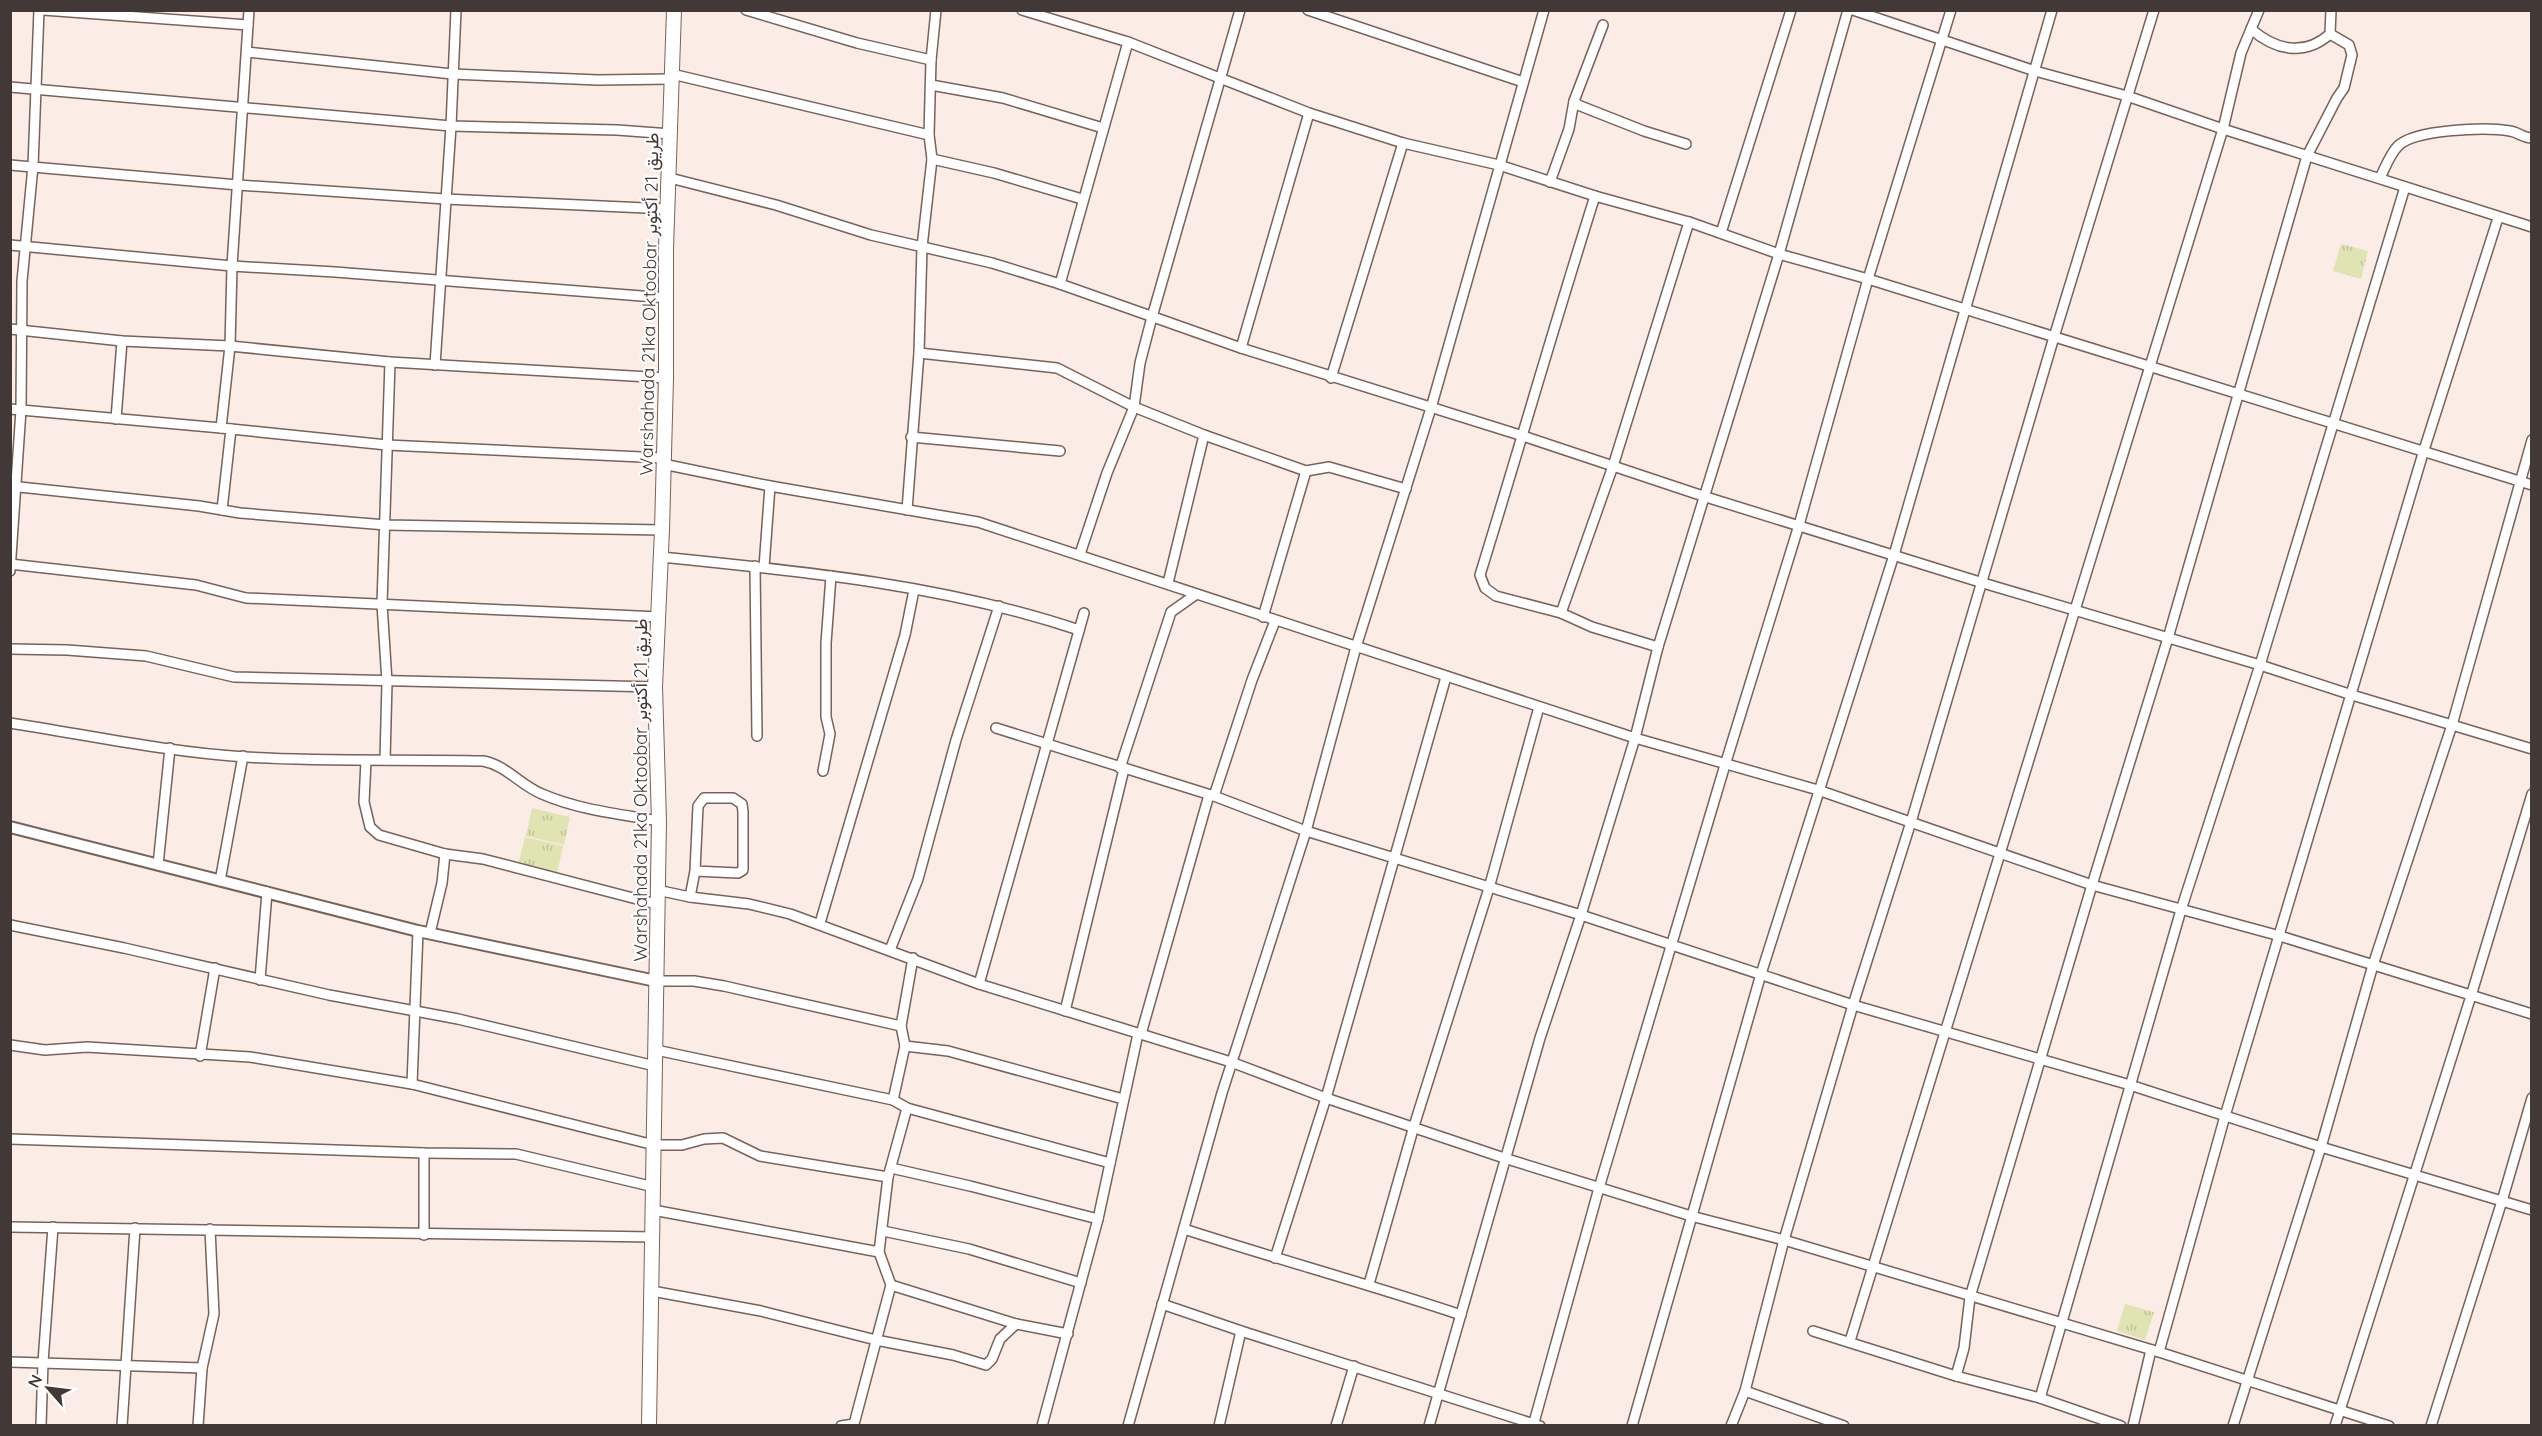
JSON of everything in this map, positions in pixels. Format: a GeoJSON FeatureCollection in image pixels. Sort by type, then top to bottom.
{"type":"FeatureCollection","features":[{"type":"Feature","properties":{"kind":"main road","name":"Warshahada 21ka Oktoobar طريق 21 أكتوبر"},"geometry":{"type":"LineString","coordinates":[[650,1425],[658,821],[655,687],[662,530],[674,10]]}},
{"type":"Feature","properties":{"kind":"street"},"geometry":{"type":"LineString","coordinates":[[10,571],[16,409],[15,330],[33,166],[41,10],[248,25]]}},
{"type":"Feature","properties":{"kind":"street"},"geometry":{"type":"LineString","coordinates":[[222,510],[232,266],[249,10]]}},
{"type":"Feature","properties":{"kind":"street"},"geometry":{"type":"LineString","coordinates":[[435,365],[451,126],[456,10]]}},
{"type":"Feature","properties":{"kind":"street"},"geometry":{"type":"LineString","coordinates":[[746,10],[856,43],[931,60]]}},
{"type":"Feature","properties":{"kind":"street"},"geometry":{"type":"LineString","coordinates":[[907,510],[911,437],[920,353],[922,247],[932,159],[929,135],[931,60],[936,10]]}},
{"type":"Feature","properties":{"kind":"street"},"geometry":{"type":"LineString","coordinates":[[1022,10],[1128,42],[1309,113],[1403,143],[1499,165],[1595,196],[1689,222],[1779,254],[1868,279],[2532,485]]}},
{"type":"Feature","properties":{"kind":"street"},"geometry":{"type":"LineString","coordinates":[[1080,554],[1107,473],[1134,406],[1140,363],[1152,317],[1240,10]]}},
{"type":"Feature","properties":{"kind":"street"},"geometry":{"type":"LineString","coordinates":[[1308,10],[1522,82]]}},
{"type":"Feature","properties":{"kind":"street"},"geometry":{"type":"LineString","coordinates":[[1128,1425],[1231,1062],[1306,831],[1356,646],[1431,408],[1544,10]]}},
{"type":"Feature","properties":{"kind":"street"},"geometry":{"type":"LineString","coordinates":[[1721,233],[1791,10]]}},
{"type":"Feature","properties":{"kind":"street"},"geometry":{"type":"LineString","coordinates":[[1429,1425],[1504,1158],[1635,738],[1658,647],[1779,254],[1848,10]]}},
{"type":"Feature","properties":{"kind":"street"},"geometry":{"type":"LineString","coordinates":[[1853,10],[2035,71],[2127,96],[2307,156],[2468,205],[2498,218],[2532,226]]}},
{"type":"Feature","properties":{"kind":"street"},"geometry":{"type":"LineString","coordinates":[[1162,1304],[1536,1425],[1599,1188],[1799,525],[1868,279],[1951,10]]}},
{"type":"Feature","properties":{"kind":"street"},"geometry":{"type":"LineString","coordinates":[[1632,1425],[1645,1389],[1691,1216],[1761,974],[1893,555],[2052,10]]}},
{"type":"Feature","properties":{"kind":"street"},"geometry":{"type":"LineString","coordinates":[[1731,1425],[1745,1391],[1784,1240],[1853,1005],[1911,822],[2054,337],[2154,10]]}},
{"type":"Feature","properties":{"kind":"street"},"geometry":{"type":"LineString","coordinates":[[1850,1341],[1947,1032],[2223,129],[2241,53],[2259,10]]}},
{"type":"Feature","properties":{"kind":"street"},"geometry":{"type":"LineString","coordinates":[[2251,29],[2274,45],[2290,50],[2302,49],[2323,40],[2330,34],[2331,10]]}},
{"type":"Feature","properties":{"kind":"street"},"geometry":{"type":"LineString","coordinates":[[1550,182],[1569,129],[1574,100],[1603,25]]}},
{"type":"Feature","properties":{"kind":"street"},"geometry":{"type":"LineString","coordinates":[[1956,1376],[1964,1348],[1970,1297],[2240,395],[2307,156],[2344,88],[2352,55],[2349,45],[2330,34]]}},
{"type":"Feature","properties":{"kind":"street"},"geometry":{"type":"LineString","coordinates":[[1060,284],[1082,199],[1128,42]]}},
{"type":"Feature","properties":{"kind":"street"},"geometry":{"type":"LineString","coordinates":[[247,52],[452,74],[598,80],[672,77],[929,135]]}},
{"type":"Feature","properties":{"kind":"street"},"geometry":{"type":"LineString","coordinates":[[931,85],[1003,98],[1104,128]]}},
{"type":"Feature","properties":{"kind":"street"},"geometry":{"type":"LineString","coordinates":[[10,87],[451,126],[671,134]]}},
{"type":"Feature","properties":{"kind":"street"},"geometry":{"type":"LineString","coordinates":[[1574,100],[1578,105],[1644,131],[1686,144]]}},
{"type":"Feature","properties":{"kind":"street"},"geometry":{"type":"LineString","coordinates":[[1241,348],[1309,113]]}},
{"type":"Feature","properties":{"kind":"street"},"geometry":{"type":"LineString","coordinates":[[2380,178],[2396,147],[2402,142],[2435,133],[2460,128],[2494,129],[2513,131],[2525,138],[2532,138]]}},
{"type":"Feature","properties":{"kind":"street"},"geometry":{"type":"LineString","coordinates":[[1331,378],[1403,143]]}},
{"type":"Feature","properties":{"kind":"street"},"geometry":{"type":"LineString","coordinates":[[932,159],[994,173],[1082,199]]}},
{"type":"Feature","properties":{"kind":"street"},"geometry":{"type":"LineString","coordinates":[[10,165],[445,200],[668,209]]}},
{"type":"Feature","properties":{"kind":"street"},"geometry":{"type":"LineString","coordinates":[[670,178],[776,205],[872,235],[992,263],[1060,284],[1331,378],[1523,436],[1706,497],[2532,749]]}},
{"type":"Feature","properties":{"kind":"street"},"geometry":{"type":"LineString","coordinates":[[2040,1398],[2181,910],[2260,665],[2405,187]]}},
{"type":"Feature","properties":{"kind":"street"},"geometry":{"type":"LineString","coordinates":[[1595,196],[1555,321],[1523,436],[1480,575],[1485,588],[1496,596],[1561,613],[1592,627],[1658,647]]}},
{"type":"Feature","properties":{"kind":"street"},"geometry":{"type":"LineString","coordinates":[[2133,1425],[2424,450],[2498,218]]}},
{"type":"Feature","properties":{"kind":"street"},"geometry":{"type":"LineString","coordinates":[[1561,613],[1613,466],[1689,222]]}},
{"type":"Feature","properties":{"kind":"street"},"geometry":{"type":"LineString","coordinates":[[10,245],[232,266],[667,298]]}},
{"type":"Feature","properties":{"kind":"street"},"geometry":{"type":"LineString","coordinates":[[15,330],[122,341],[230,346],[390,362],[666,378]]}},
{"type":"Feature","properties":{"kind":"street"},"geometry":{"type":"LineString","coordinates":[[116,419],[122,341]]}},
{"type":"Feature","properties":{"kind":"street"},"geometry":{"type":"LineString","coordinates":[[920,353],[1057,368],[1134,406],[1204,435],[1306,471],[1329,467],[1406,489]]}},
{"type":"Feature","properties":{"kind":"street"},"geometry":{"type":"LineString","coordinates":[[385,760],[387,682],[382,604],[390,362]]}},
{"type":"Feature","properties":{"kind":"street"},"geometry":{"type":"LineString","coordinates":[[16,409],[387,445],[663,461],[770,486],[978,522],[1635,738],[1818,790],[2092,885],[2280,936],[2532,1014]]}},
{"type":"Feature","properties":{"kind":"street"},"geometry":{"type":"LineString","coordinates":[[1168,583],[1204,435]]}},
{"type":"Feature","properties":{"kind":"street"},"geometry":{"type":"LineString","coordinates":[[911,437],[1060,451]]}},
{"type":"Feature","properties":{"kind":"street"},"geometry":{"type":"LineString","coordinates":[[2233,1425],[2321,1147],[2373,966],[2452,725],[2532,440]]}},
{"type":"Feature","properties":{"kind":"street"},"geometry":{"type":"LineString","coordinates":[[1263,617],[1306,471]]}},
{"type":"Feature","properties":{"kind":"street"},"geometry":{"type":"LineString","coordinates":[[757,736],[759,567],[770,486]]}},
{"type":"Feature","properties":{"kind":"street"},"geometry":{"type":"LineString","coordinates":[[13,487],[386,525],[662,530]]}},
{"type":"Feature","properties":{"kind":"street"},"geometry":{"type":"LineString","coordinates":[[661,557],[831,576],[914,590],[999,606],[1079,630]]}},
{"type":"Feature","properties":{"kind":"street"},"geometry":{"type":"LineString","coordinates":[[11,564],[196,585],[246,598],[659,616]]}},
{"type":"Feature","properties":{"kind":"street"},"geometry":{"type":"LineString","coordinates":[[824,771],[830,734],[826,717],[826,643],[831,576]]}},
{"type":"Feature","properties":{"kind":"street"},"geometry":{"type":"LineString","coordinates":[[820,923],[905,635],[914,590]]}},
{"type":"Feature","properties":{"kind":"street"},"geometry":{"type":"LineString","coordinates":[[1065,1011],[1122,769],[1171,612],[1195,595]]}},
{"type":"Feature","properties":{"kind":"street"},"geometry":{"type":"LineString","coordinates":[[890,950],[918,879],[956,740],[999,606]]}},
{"type":"Feature","properties":{"kind":"street"},"geometry":{"type":"LineString","coordinates":[[979,984],[1084,613]]}},
{"type":"Feature","properties":{"kind":"street"},"geometry":{"type":"LineString","coordinates":[[1042,1425],[1098,1219],[1139,1034],[1211,795],[1275,621]]}},
{"type":"Feature","properties":{"kind":"street"},"geometry":{"type":"LineString","coordinates":[[10,649],[67,650],[146,656],[234,677],[655,687]]}},
{"type":"Feature","properties":{"kind":"street"},"geometry":{"type":"LineString","coordinates":[[1275,1258],[1326,1098],[1446,677]]}},
{"type":"Feature","properties":{"kind":"street"},"geometry":{"type":"LineString","coordinates":[[1369,1284],[1414,1126],[1489,888],[1539,707]]}},
{"type":"Feature","properties":{"kind":"street"},"geometry":{"type":"LineString","coordinates":[[10,723],[170,748],[243,756],[366,761],[483,761],[496,764],[530,790],[567,805],[658,821]]}},
{"type":"Feature","properties":{"kind":"street"},"geometry":{"type":"LineString","coordinates":[[996,728],[1211,795],[1306,831],[1581,915],[1853,1005],[2042,1061],[2130,1084],[2321,1147],[2532,1210]]}},
{"type":"Feature","properties":{"kind":"street"},"geometry":{"type":"LineString","coordinates":[[158,865],[170,748]]}},
{"type":"Feature","properties":{"kind":"street"},"geometry":{"type":"LineString","coordinates":[[220,881],[243,756]]}},
{"type":"Feature","properties":{"kind":"street"},"geometry":{"type":"LineString","coordinates":[[366,761],[364,802],[370,827],[379,835],[445,854],[483,859],[656,904]]}},
{"type":"Feature","properties":{"kind":"street"},"geometry":{"type":"LineString","coordinates":[[2335,1425],[2471,996],[2532,794]]}},
{"type":"Feature","properties":{"kind":"street"},"geometry":{"type":"LineString","coordinates":[[690,897],[695,871],[698,806],[704,798],[733,798],[742,804],[743,870],[738,873],[695,871]]}},
{"type":"Feature","properties":{"kind":"street"},"geometry":{"type":"LineString","coordinates":[[10,827],[418,931],[656,981],[694,981],[724,986],[901,1026]]}},
{"type":"Feature","properties":{"kind":"street"},"geometry":{"type":"LineString","coordinates":[[430,933],[442,883],[445,854]]}},
{"type":"Feature","properties":{"kind":"street"},"geometry":{"type":"LineString","coordinates":[[657,890],[690,897],[749,904],[820,923],[979,984],[1231,1062],[1326,1098],[1504,1158],[1691,1216],[1784,1240],[2155,1351],[2341,1408],[2388,1425]]}},
{"type":"Feature","properties":{"kind":"street"},"geometry":{"type":"LineString","coordinates":[[260,980],[267,892]]}},
{"type":"Feature","properties":{"kind":"street"},"geometry":{"type":"LineString","coordinates":[[10,925],[215,968],[260,980],[413,1010],[655,1066]]}},
{"type":"Feature","properties":{"kind":"street"},"geometry":{"type":"LineString","coordinates":[[412,1084],[413,1010],[418,931]]}},
{"type":"Feature","properties":{"kind":"street"},"geometry":{"type":"LineString","coordinates":[[893,1100],[905,1046],[901,1026],[913,958]]}},
{"type":"Feature","properties":{"kind":"street"},"geometry":{"type":"LineString","coordinates":[[200,1056],[215,968]]}},
{"type":"Feature","properties":{"kind":"street"},"geometry":{"type":"LineString","coordinates":[[10,1045],[45,1050],[87,1047],[200,1056],[250,1057],[412,1084],[654,1145],[682,1145],[713,1137],[723,1138],[760,1156],[889,1172],[970,1186],[1098,1219]]}},
{"type":"Feature","properties":{"kind":"street"},"geometry":{"type":"LineString","coordinates":[[905,1046],[948,1051],[1123,1099]]}},
{"type":"Feature","properties":{"kind":"street"},"geometry":{"type":"LineString","coordinates":[[656,1050],[893,1100],[907,1108],[1110,1163]]}},
{"type":"Feature","properties":{"kind":"street"},"geometry":{"type":"LineString","coordinates":[[2431,1425],[2532,1098]]}},
{"type":"Feature","properties":{"kind":"street"},"geometry":{"type":"LineString","coordinates":[[841,1425],[859,1425],[876,1340],[891,1285],[879,1252],[889,1172],[907,1108]]}},
{"type":"Feature","properties":{"kind":"street"},"geometry":{"type":"LineString","coordinates":[[10,1139],[424,1154],[516,1154],[654,1187]]}},
{"type":"Feature","properties":{"kind":"street"},"geometry":{"type":"LineString","coordinates":[[424,1154],[424,1235]]}},
{"type":"Feature","properties":{"kind":"street"},"geometry":{"type":"LineString","coordinates":[[653,1210],[879,1252]]}},
{"type":"Feature","properties":{"kind":"street"},"geometry":{"type":"LineString","coordinates":[[10,1227],[210,1228],[424,1235],[653,1237]]}},
{"type":"Feature","properties":{"kind":"street"},"geometry":{"type":"LineString","coordinates":[[41,1425],[43,1362],[53,1227]]}},
{"type":"Feature","properties":{"kind":"street"},"geometry":{"type":"LineString","coordinates":[[122,1425],[135,1228]]}},
{"type":"Feature","properties":{"kind":"street"},"geometry":{"type":"LineString","coordinates":[[198,1425],[202,1368],[214,1314],[210,1228]]}},
{"type":"Feature","properties":{"kind":"street"},"geometry":{"type":"LineString","coordinates":[[1184,1229],[1275,1258],[1369,1284],[1461,1315]]}},
{"type":"Feature","properties":{"kind":"street"},"geometry":{"type":"LineString","coordinates":[[883,1231],[969,1249],[1081,1283]]}},
{"type":"Feature","properties":{"kind":"street"},"geometry":{"type":"LineString","coordinates":[[891,1285],[1016,1324],[1068,1334]]}},
{"type":"Feature","properties":{"kind":"street"},"geometry":{"type":"LineString","coordinates":[[652,1291],[761,1311],[876,1340],[953,1355],[986,1365],[992,1359],[1000,1339],[1016,1324]]}},
{"type":"Feature","properties":{"kind":"street"},"geometry":{"type":"LineString","coordinates":[[1220,1425],[1241,1331]]}},
{"type":"Feature","properties":{"kind":"street"},"geometry":{"type":"LineString","coordinates":[[1813,1331],[1956,1376],[2040,1398],[2121,1425]]}},
{"type":"Feature","properties":{"kind":"street"},"geometry":{"type":"LineString","coordinates":[[10,1362],[202,1368]]}},
{"type":"Feature","properties":{"kind":"street"},"geometry":{"type":"LineString","coordinates":[[1336,1425],[1354,1366]]}},
{"type":"Feature","properties":{"kind":"street"},"geometry":{"type":"LineString","coordinates":[[1745,1391],[1844,1425]]}},
{"type":"Feature","properties":{"kind":"green space"},"geometry":{"type":"Polygon","coordinates":[[[2341,244],[2368,251],[2361,279],[2333,271],[2341,244]]]}},
{"type":"Feature","properties":{"kind":"green space"},"geometry":{"type":"Polygon","coordinates":[[[532,808],[570,817],[564,845],[526,836],[532,808]]]}},
{"type":"Feature","properties":{"kind":"green space"},"geometry":{"type":"Polygon","coordinates":[[[525,837],[563,846],[557,874],[518,865],[525,837]]]}},
{"type":"Feature","properties":{"kind":"green space"},"geometry":{"type":"Polygon","coordinates":[[[2125,1304],[2154,1312],[2145,1340],[2117,1331],[2125,1304]]]}}]}
